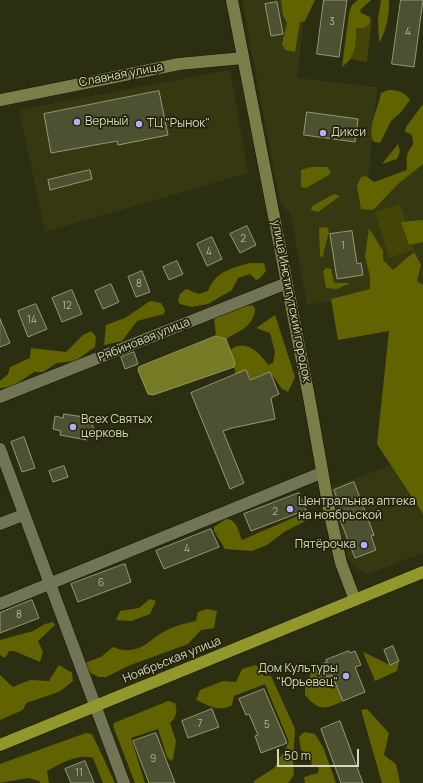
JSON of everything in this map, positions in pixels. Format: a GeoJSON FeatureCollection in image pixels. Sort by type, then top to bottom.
{"type":"FeatureCollection","features":[{"type":"Feature","properties":{"kind":"highway","name":"Ноябрьская улица"},"geometry":{"type":"LineString","coordinates":[[0,745],[423,572]]}},
{"type":"Feature","properties":{"kind":"street","name":"улица Институтский городок"},"geometry":{"type":"LineString","coordinates":[[232,0],[309,397],[321,473],[341,563],[356,600]]}},
{"type":"Feature","properties":{"kind":"street","name":"Славная улица"},"geometry":{"type":"LineString","coordinates":[[0,100],[179,64],[243,58]]}},
{"type":"Feature","properties":{"kind":"street","name":"Рябиновая улица"},"geometry":{"type":"LineString","coordinates":[[0,397],[287,283]]}},
{"type":"Feature","properties":{"kind":"street"},"geometry":{"type":"LineString","coordinates":[[0,449],[23,515],[124,783]]}},
{"type":"Feature","properties":{"kind":"street"},"geometry":{"type":"LineString","coordinates":[[0,604],[321,473]]}},
{"type":"Feature","properties":{"kind":"street"},"geometry":{"type":"LineString","coordinates":[[0,524],[23,515]]}},
{"type":"Feature","properties":{"kind":"shaded area"},"geometry":{"type":"Polygon","coordinates":[[[242,0],[306,0],[297,78],[377,87],[366,203],[423,159],[423,309],[380,293],[307,305],[291,215],[280,202],[242,0]]]}},
{"type":"Feature","properties":{"kind":"shaded area"},"geometry":{"type":"Polygon","coordinates":[[[281,0],[315,0],[305,21],[300,22],[295,52],[285,50],[282,44],[287,23],[283,15],[281,0]]]}},
{"type":"Feature","properties":{"kind":"shaded area"},"geometry":{"type":"Polygon","coordinates":[[[358,0],[371,0],[360,10],[361,13],[370,17],[370,23],[365,28],[356,28],[353,54],[347,63],[342,67],[349,13],[352,5],[358,0]]]}},
{"type":"Feature","properties":{"kind":"shaded area"},"geometry":{"type":"Polygon","coordinates":[[[381,0],[389,0],[389,6],[386,27],[379,43],[378,19],[381,0]]]}},
{"type":"Feature","properties":{"kind":"shaded area"},"geometry":{"type":"Polygon","coordinates":[[[354,17],[372,19],[367,62],[349,59],[354,17]]]}},
{"type":"Feature","properties":{"kind":"shaded area"},"geometry":{"type":"Polygon","coordinates":[[[230,70],[248,173],[45,232],[19,110],[230,70]]]}},
{"type":"Feature","properties":{"kind":"shaded area"},"geometry":{"type":"Polygon","coordinates":[[[388,90],[400,92],[406,95],[410,100],[400,113],[391,121],[380,143],[374,142],[371,132],[372,125],[381,93],[388,90]]]}},
{"type":"Feature","properties":{"kind":"shaded area"},"geometry":{"type":"Polygon","coordinates":[[[423,104],[423,164],[398,184],[373,210],[361,209],[357,186],[361,177],[366,176],[374,182],[407,170],[407,156],[413,144],[413,138],[411,134],[405,132],[406,127],[423,104]]]}},
{"type":"Feature","properties":{"kind":"shaded area"},"geometry":{"type":"Polygon","coordinates":[[[398,144],[400,151],[397,159],[382,164],[398,144]]]}},
{"type":"Feature","properties":{"kind":"shaded area"},"geometry":{"type":"Polygon","coordinates":[[[310,167],[327,167],[331,172],[329,175],[306,188],[301,187],[301,170],[310,167]]]}},
{"type":"Feature","properties":{"kind":"shaded area"},"geometry":{"type":"Polygon","coordinates":[[[334,194],[340,196],[318,212],[311,210],[312,206],[334,194]]]}},
{"type":"Feature","properties":{"kind":"shaded area"},"geometry":{"type":"Polygon","coordinates":[[[400,204],[414,250],[389,258],[375,212],[400,204]]]}},
{"type":"Feature","properties":{"kind":"shaded area"},"geometry":{"type":"Polygon","coordinates":[[[423,220],[423,242],[409,245],[401,222],[423,220]]]}},
{"type":"Feature","properties":{"kind":"shaded area"},"geometry":{"type":"Polygon","coordinates":[[[327,227],[329,232],[322,258],[320,256],[319,228],[327,227]]]}},
{"type":"Feature","properties":{"kind":"shaded area"},"geometry":{"type":"Polygon","coordinates":[[[369,228],[383,251],[383,260],[393,270],[414,252],[421,265],[417,281],[423,285],[423,514],[377,444],[389,331],[338,340],[331,299],[370,289],[370,277],[365,256],[369,228]]]}},
{"type":"Feature","properties":{"kind":"shaded area"},"geometry":{"type":"Polygon","coordinates":[[[250,263],[264,263],[266,271],[259,279],[256,280],[250,274],[238,278],[232,290],[208,304],[191,307],[180,304],[178,301],[180,294],[186,289],[199,294],[208,291],[215,279],[224,272],[250,263]]]}},
{"type":"Feature","properties":{"kind":"shaded area"},"geometry":{"type":"Polygon","coordinates":[[[326,268],[331,269],[334,283],[350,283],[337,289],[326,288],[323,271],[326,268]]]}},
{"type":"Feature","properties":{"kind":"shaded area"},"geometry":{"type":"Polygon","coordinates":[[[150,301],[161,303],[165,310],[164,314],[137,321],[122,341],[104,345],[106,325],[125,318],[150,301]]]}},
{"type":"Feature","properties":{"kind":"shaded area"},"geometry":{"type":"Polygon","coordinates":[[[252,305],[255,308],[249,324],[226,339],[216,336],[214,318],[240,307],[252,305]]]}},
{"type":"Feature","properties":{"kind":"shaded area"},"geometry":{"type":"Polygon","coordinates":[[[275,315],[295,377],[288,392],[282,389],[270,372],[251,380],[246,370],[236,375],[230,350],[241,345],[247,346],[261,355],[268,365],[273,363],[275,352],[270,333],[256,328],[275,315]]]}},
{"type":"Feature","properties":{"kind":"shaded area"},"geometry":{"type":"Polygon","coordinates":[[[91,331],[96,337],[95,347],[75,361],[57,363],[43,372],[34,372],[12,387],[0,388],[0,381],[8,374],[10,367],[30,358],[31,348],[66,352],[83,335],[91,331]]]}},
{"type":"Feature","properties":{"kind":"shaded area"},"geometry":{"type":"Polygon","coordinates":[[[216,336],[226,339],[235,363],[234,367],[153,395],[148,394],[138,370],[139,367],[216,336]]]}},
{"type":"Feature","properties":{"kind":"shaded area"},"geometry":{"type":"Polygon","coordinates":[[[391,465],[423,514],[423,553],[367,574],[358,570],[351,563],[347,554],[336,521],[330,488],[391,465]]]}},
{"type":"Feature","properties":{"kind":"shaded area"},"geometry":{"type":"Polygon","coordinates":[[[302,514],[306,517],[305,521],[284,532],[267,545],[252,551],[225,549],[214,531],[214,527],[226,519],[230,520],[237,526],[242,540],[302,514]]]}},
{"type":"Feature","properties":{"kind":"shaded area"},"geometry":{"type":"Polygon","coordinates":[[[150,599],[156,601],[150,614],[131,621],[116,620],[120,611],[139,608],[150,599]]]}},
{"type":"Feature","properties":{"kind":"shaded area"},"geometry":{"type":"Polygon","coordinates":[[[207,609],[217,611],[214,628],[201,630],[188,644],[128,666],[106,677],[99,677],[86,671],[85,663],[101,657],[113,647],[122,650],[137,649],[169,629],[196,621],[198,612],[207,609]]]}},
{"type":"Feature","properties":{"kind":"shaded area"},"geometry":{"type":"Polygon","coordinates":[[[53,622],[55,625],[38,641],[43,652],[40,662],[14,651],[9,651],[5,658],[0,655],[0,640],[33,631],[45,624],[53,622]]]}},
{"type":"Feature","properties":{"kind":"shaded area"},"geometry":{"type":"Polygon","coordinates":[[[363,652],[390,665],[399,661],[397,671],[375,681],[363,652]]]}},
{"type":"Feature","properties":{"kind":"shaded area"},"geometry":{"type":"Polygon","coordinates":[[[322,664],[327,677],[332,675],[343,701],[326,707],[314,704],[305,695],[305,687],[313,668],[322,664]]]}},
{"type":"Feature","properties":{"kind":"shaded area"},"geometry":{"type":"Polygon","coordinates":[[[59,665],[72,673],[73,681],[59,692],[26,703],[23,710],[0,720],[0,675],[13,687],[30,680],[49,681],[59,665]]]}},
{"type":"Feature","properties":{"kind":"shaded area"},"geometry":{"type":"Polygon","coordinates":[[[256,665],[264,676],[271,676],[295,729],[293,760],[294,775],[288,783],[254,783],[254,781],[274,768],[289,742],[265,684],[234,696],[232,705],[223,708],[209,706],[196,700],[200,690],[223,681],[236,682],[242,669],[256,665]]]}},
{"type":"Feature","properties":{"kind":"shaded area"},"geometry":{"type":"Polygon","coordinates":[[[168,701],[175,703],[176,709],[175,717],[170,723],[176,741],[173,759],[171,761],[167,757],[158,729],[131,738],[145,783],[135,783],[113,726],[114,723],[168,701]]]}},
{"type":"Feature","properties":{"kind":"shaded area"},"geometry":{"type":"Polygon","coordinates":[[[367,709],[389,733],[384,755],[396,764],[400,783],[382,783],[361,710],[367,709]]]}},
{"type":"Feature","properties":{"kind":"shaded area"},"geometry":{"type":"Polygon","coordinates":[[[304,732],[315,734],[323,747],[336,783],[305,783],[304,777],[318,773],[319,768],[312,765],[309,756],[301,750],[299,737],[304,732]]]}},
{"type":"Feature","properties":{"kind":"shaded area"},"geometry":{"type":"Polygon","coordinates":[[[86,733],[92,734],[115,783],[103,783],[93,758],[81,757],[69,760],[47,771],[49,783],[40,783],[39,781],[28,778],[0,783],[0,764],[86,733]]]}},
{"type":"Feature","properties":{"kind":"building"},"geometry":{"type":"Polygon","coordinates":[[[324,0],[347,0],[339,57],[317,54],[324,0]]]}},
{"type":"Feature","properties":{"kind":"building"},"geometry":{"type":"Polygon","coordinates":[[[401,0],[423,0],[414,67],[392,64],[401,0]]]}},
{"type":"Feature","properties":{"kind":"building"},"geometry":{"type":"Polygon","coordinates":[[[277,2],[283,34],[271,36],[265,4],[277,2]]]}},
{"type":"Feature","properties":{"kind":"building"},"geometry":{"type":"Polygon","coordinates":[[[159,91],[168,135],[118,145],[117,141],[51,153],[44,114],[159,91]]]}},
{"type":"Feature","properties":{"kind":"building"},"geometry":{"type":"Polygon","coordinates":[[[307,112],[358,119],[355,142],[304,135],[307,112]]]}},
{"type":"Feature","properties":{"kind":"building"},"geometry":{"type":"Polygon","coordinates":[[[90,170],[92,179],[50,190],[48,180],[90,170]]]}},
{"type":"Feature","properties":{"kind":"building"},"geometry":{"type":"Polygon","coordinates":[[[247,226],[256,245],[240,253],[230,234],[247,226]]]}},
{"type":"Feature","properties":{"kind":"building"},"geometry":{"type":"Polygon","coordinates":[[[352,231],[357,264],[361,263],[363,275],[337,279],[330,234],[352,231]]]}},
{"type":"Feature","properties":{"kind":"building"},"geometry":{"type":"Polygon","coordinates":[[[212,237],[222,259],[207,266],[197,244],[212,237]]]}},
{"type":"Feature","properties":{"kind":"building"},"geometry":{"type":"Polygon","coordinates":[[[177,261],[183,274],[169,280],[163,267],[177,261]]]}},
{"type":"Feature","properties":{"kind":"building"},"geometry":{"type":"Polygon","coordinates":[[[142,271],[150,292],[136,297],[128,277],[142,271]]]}},
{"type":"Feature","properties":{"kind":"building"},"geometry":{"type":"Polygon","coordinates":[[[111,284],[119,302],[103,309],[95,291],[111,284]]]}},
{"type":"Feature","properties":{"kind":"building"},"geometry":{"type":"Polygon","coordinates":[[[72,290],[82,314],[62,322],[52,298],[72,290]]]}},
{"type":"Feature","properties":{"kind":"building"},"geometry":{"type":"Polygon","coordinates":[[[36,304],[47,329],[28,337],[18,311],[36,304]]]}},
{"type":"Feature","properties":{"kind":"building"},"geometry":{"type":"Polygon","coordinates":[[[0,319],[10,343],[0,347],[0,319]]]}},
{"type":"Feature","properties":{"kind":"building"},"geometry":{"type":"Polygon","coordinates":[[[134,352],[138,364],[125,369],[121,357],[134,352]]]}},
{"type":"Feature","properties":{"kind":"building"},"geometry":{"type":"Polygon","coordinates":[[[246,370],[250,380],[270,372],[279,394],[271,398],[275,419],[223,431],[244,483],[230,489],[191,393],[246,370]]]}},
{"type":"Feature","properties":{"kind":"building","name":"Всех Святых церковь"},"geometry":{"type":"Polygon","coordinates":[[[64,414],[91,418],[94,429],[93,433],[88,436],[87,440],[60,435],[61,431],[53,429],[55,416],[63,418],[64,414]]]}},
{"type":"Feature","properties":{"kind":"building"},"geometry":{"type":"Polygon","coordinates":[[[24,437],[35,468],[22,472],[11,442],[24,437]]]}},
{"type":"Feature","properties":{"kind":"building"},"geometry":{"type":"Polygon","coordinates":[[[64,466],[68,477],[53,482],[49,471],[64,466]]]}},
{"type":"Feature","properties":{"kind":"building"},"geometry":{"type":"Polygon","coordinates":[[[354,482],[374,535],[371,536],[376,550],[355,558],[339,517],[343,515],[334,490],[354,482]]]}},
{"type":"Feature","properties":{"kind":"building"},"geometry":{"type":"Polygon","coordinates":[[[299,493],[306,510],[251,531],[244,514],[299,493]]]}},
{"type":"Feature","properties":{"kind":"building"},"geometry":{"type":"Polygon","coordinates":[[[211,529],[219,547],[164,569],[156,551],[211,529]]]}},
{"type":"Feature","properties":{"kind":"building"},"geometry":{"type":"Polygon","coordinates":[[[125,564],[131,582],[78,602],[71,584],[125,564]]]}},
{"type":"Feature","properties":{"kind":"building"},"geometry":{"type":"Polygon","coordinates":[[[32,600],[39,618],[0,633],[0,613],[32,600]]]}},
{"type":"Feature","properties":{"kind":"building"},"geometry":{"type":"Polygon","coordinates":[[[393,646],[399,661],[390,665],[384,650],[393,646]]]}},
{"type":"Feature","properties":{"kind":"building","name":"Дом Культуры \"Юрьевец\""},"geometry":{"type":"Polygon","coordinates":[[[349,651],[350,653],[355,651],[361,665],[355,667],[365,692],[343,701],[332,675],[327,677],[322,664],[327,662],[326,660],[349,651]]]}},
{"type":"Feature","properties":{"kind":"building"},"geometry":{"type":"Polygon","coordinates":[[[264,689],[287,743],[261,753],[255,736],[258,735],[249,714],[246,715],[239,699],[264,689]]]}},
{"type":"Feature","properties":{"kind":"building"},"geometry":{"type":"Polygon","coordinates":[[[212,709],[219,727],[188,738],[182,721],[212,709]]]}},
{"type":"Feature","properties":{"kind":"building"},"geometry":{"type":"Polygon","coordinates":[[[340,721],[363,783],[341,783],[321,729],[340,721]]]}},
{"type":"Feature","properties":{"kind":"building"},"geometry":{"type":"Polygon","coordinates":[[[156,733],[175,783],[149,783],[133,741],[156,733]]]}},
{"type":"Feature","properties":{"kind":"building"},"geometry":{"type":"Polygon","coordinates":[[[85,761],[94,783],[71,783],[65,769],[85,761]]]}},
{"type":"Feature","properties":{"kind":"place","name":"Верный"},"geometry":{"type":"Point","coordinates":[77,122]}},
{"type":"Feature","properties":{"kind":"place","name":"ТЦ \"Рынок\""},"geometry":{"type":"Point","coordinates":[139,124]}},
{"type":"Feature","properties":{"kind":"place","name":"Дикси"},"geometry":{"type":"Point","coordinates":[323,133]}},
{"type":"Feature","properties":{"kind":"place","name":"Всех Святых церковь"},"geometry":{"type":"Point","coordinates":[73,427]}},
{"type":"Feature","properties":{"kind":"place","name":"Центральная аптека на ноябрьской"},"geometry":{"type":"Point","coordinates":[290,509]}},
{"type":"Feature","properties":{"kind":"place","name":"Пятёрочка"},"geometry":{"type":"Point","coordinates":[364,545]}},
{"type":"Feature","properties":{"kind":"place","name":"Дом Культуры \"Юрьевец\""},"geometry":{"type":"Point","coordinates":[346,676]}}]}
